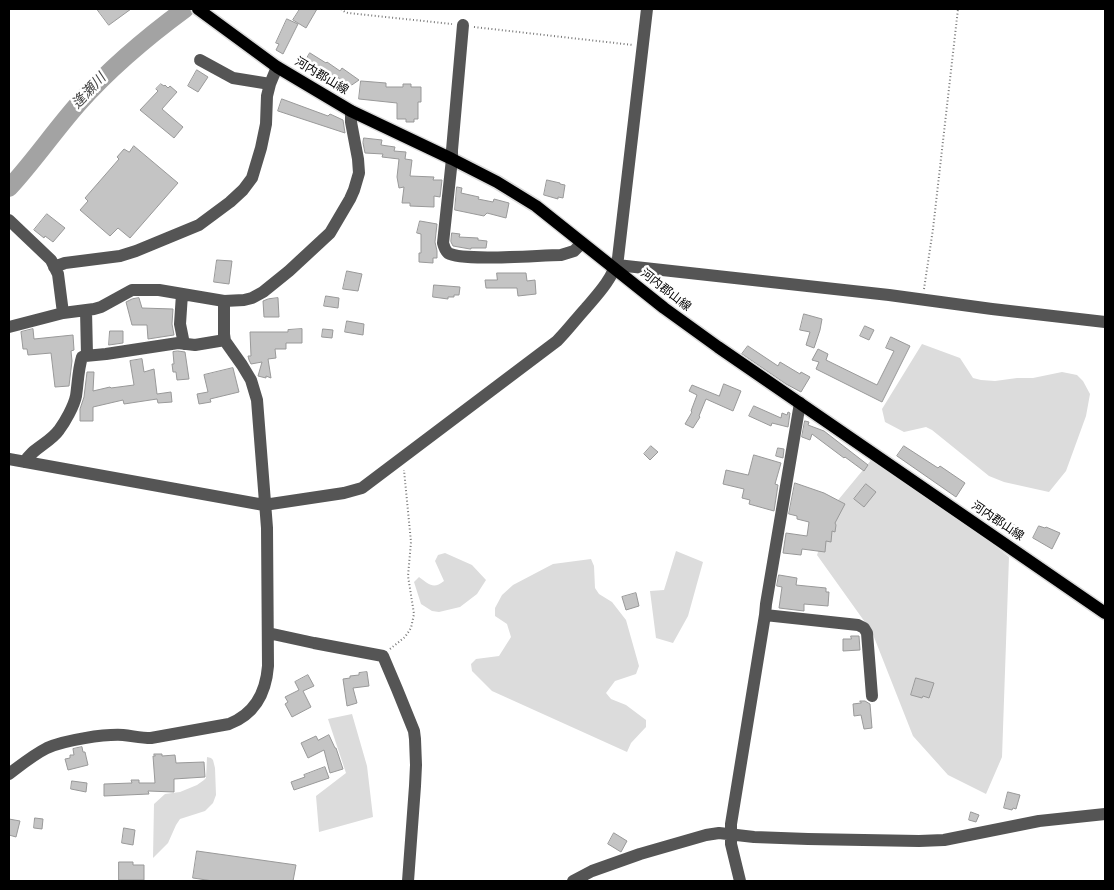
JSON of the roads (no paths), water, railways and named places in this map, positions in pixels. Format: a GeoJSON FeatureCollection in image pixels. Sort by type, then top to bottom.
{"type":"FeatureCollection","features":[{"type":"Feature","properties":{"kind":"main road","name":"河内郡山線"},"geometry":{"type":"LineString","coordinates":[[198,9],[277,67],[351,111],[497,182],[536,206],[582,243],[616,267],[679,319],[718,347],[1105,613]]}},
{"type":"Feature","properties":{"kind":"street"},"geometry":{"type":"LineString","coordinates":[[9,459],[264,505],[344,493],[362,488],[557,341],[608,282],[616,267],[621,238],[647,9]]}},
{"type":"Feature","properties":{"kind":"street"},"geometry":{"type":"LineString","coordinates":[[463,25],[444,248],[450,254],[475,258],[561,255],[574,251],[582,243]]}},
{"type":"Feature","properties":{"kind":"street"},"geometry":{"type":"LineString","coordinates":[[200,60],[233,78],[270,84]]}},
{"type":"Feature","properties":{"kind":"street"},"geometry":{"type":"LineString","coordinates":[[54,267],[66,263],[120,256],[136,251],[199,226],[230,202],[252,178],[266,124],[270,84],[277,67]]}},
{"type":"Feature","properties":{"kind":"street"},"geometry":{"type":"LineString","coordinates":[[9,327],[63,313],[101,307],[132,290],[159,290],[224,301],[244,300],[263,292],[330,233],[350,199],[359,173],[351,111]]}},
{"type":"Feature","properties":{"kind":"street"},"geometry":{"type":"LineString","coordinates":[[9,220],[51,260],[58,274],[63,313]]}},
{"type":"Feature","properties":{"kind":"street"},"geometry":{"type":"LineString","coordinates":[[616,267],[923,299],[992,310],[1105,322]]}},
{"type":"Feature","properties":{"kind":"street"},"geometry":{"type":"LineString","coordinates":[[182,294],[180,324],[184,344]]}},
{"type":"Feature","properties":{"kind":"street"},"geometry":{"type":"LineString","coordinates":[[9,774],[46,749],[68,741],[123,735],[150,738],[229,724],[237,721],[250,710],[264,688],[267,680],[268,666],[267,528],[257,400],[251,380],[225,340],[224,301]]}},
{"type":"Feature","properties":{"kind":"street"},"geometry":{"type":"LineString","coordinates":[[86,310],[87,355]]}},
{"type":"Feature","properties":{"kind":"street"},"geometry":{"type":"LineString","coordinates":[[25,462],[49,441],[62,426],[76,397],[82,357],[178,343],[195,345],[225,340]]}},
{"type":"Feature","properties":{"kind":"street"},"geometry":{"type":"LineString","coordinates":[[740,881],[730,834],[730,824],[800,403]]}},
{"type":"Feature","properties":{"kind":"street"},"geometry":{"type":"LineString","coordinates":[[765,615],[858,625],[864,628],[867,633],[872,696]]}},
{"type":"Feature","properties":{"kind":"street"},"geometry":{"type":"LineString","coordinates":[[268,633],[382,656],[414,731],[415,739],[416,772],[408,881]]}},
{"type":"Feature","properties":{"kind":"street"},"geometry":{"type":"LineString","coordinates":[[573,881],[592,870],[640,854],[720,834],[826,839],[944,840],[1039,821],[1105,814]]}},
{"type":"Feature","properties":{"kind":"waterway","name":"逢瀬川"},"geometry":{"type":"LineString","coordinates":[[9,188],[91,90],[130,53],[185,9]]}}]}
